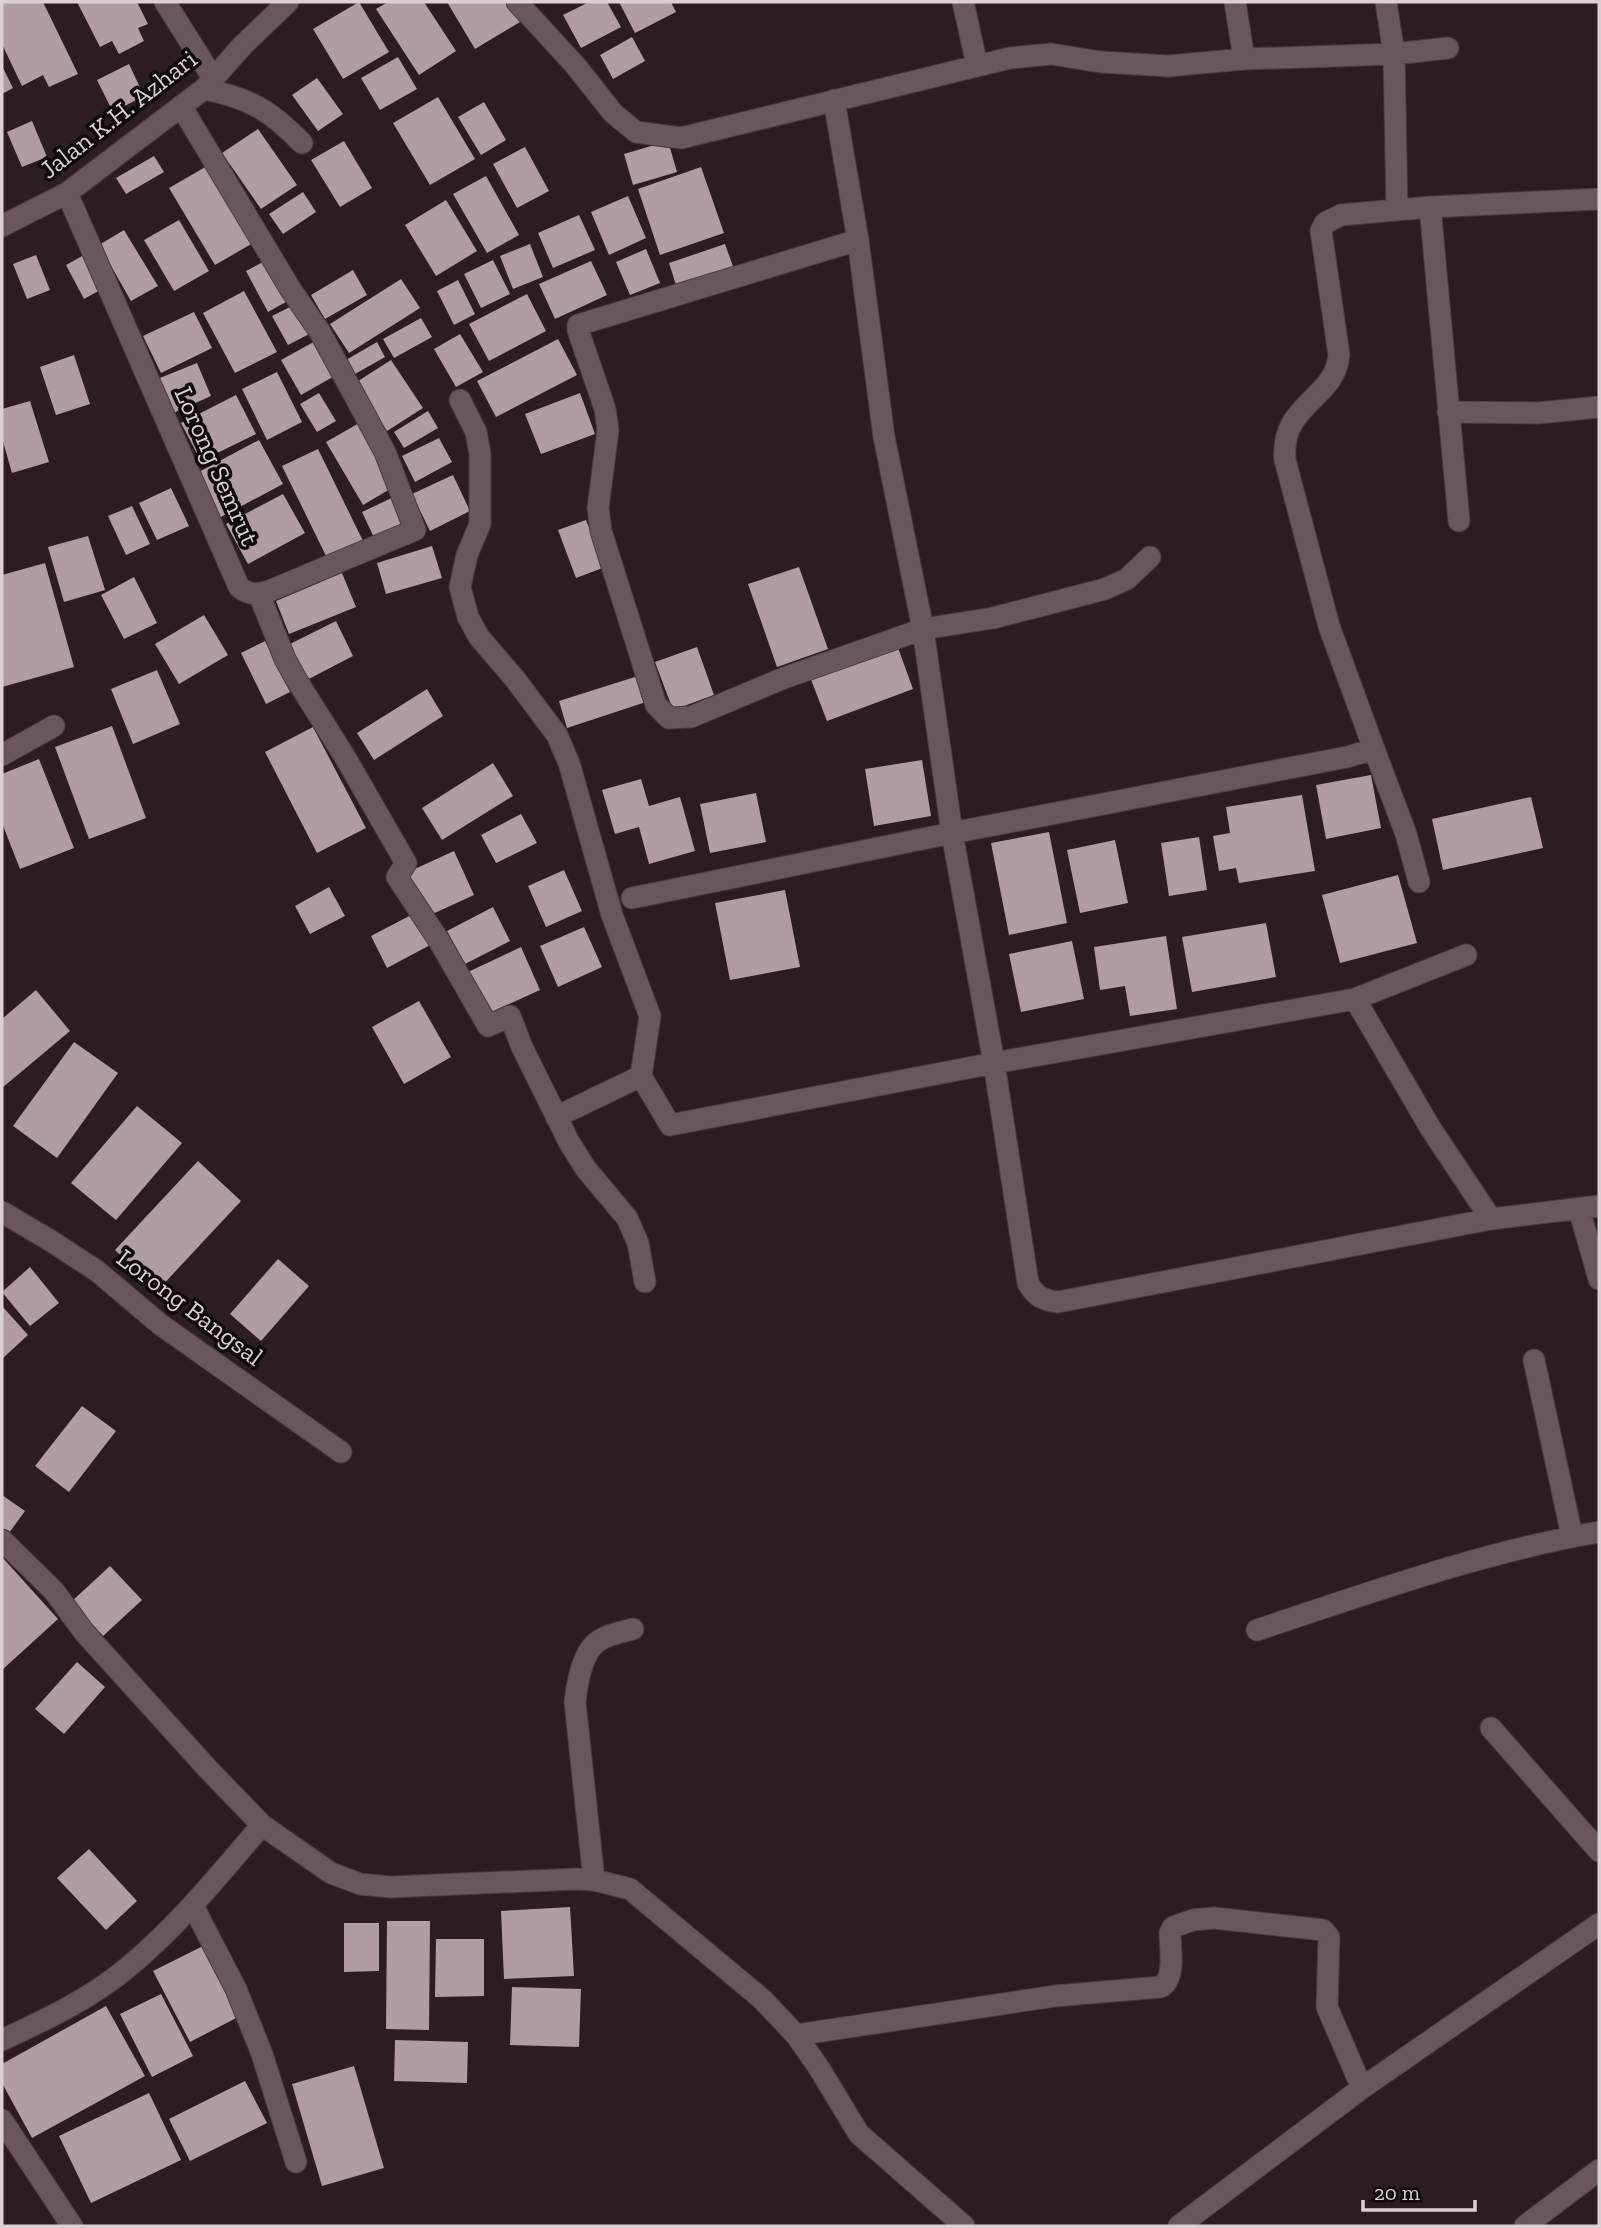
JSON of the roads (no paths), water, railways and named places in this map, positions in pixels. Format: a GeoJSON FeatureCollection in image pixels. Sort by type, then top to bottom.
{"type":"FeatureCollection","features":[{"type":"Feature","properties":{"kind":"street"},"geometry":{"type":"LineString","coordinates":[[165,2],[209,84],[255,104],[302,143]]}},
{"type":"Feature","properties":{"kind":"street","name":"Jalan K.H. Azhari"},"geometry":{"type":"LineString","coordinates":[[2,226],[67,193],[181,106],[209,84],[243,45],[288,2]]}},
{"type":"Feature","properties":{"kind":"street"},"geometry":{"type":"LineString","coordinates":[[517,2],[575,65],[613,113],[636,132],[681,138],[1010,58],[1051,54],[1101,62],[1168,66],[1244,59],[1394,54],[1448,48]]}},
{"type":"Feature","properties":{"kind":"street"},"geometry":{"type":"LineString","coordinates":[[963,2],[977,65]]}},
{"type":"Feature","properties":{"kind":"street"},"geometry":{"type":"LineString","coordinates":[[1235,2],[1244,59]]}},
{"type":"Feature","properties":{"kind":"street"},"geometry":{"type":"LineString","coordinates":[[1386,2],[1394,54],[1398,210]]}},
{"type":"Feature","properties":{"kind":"street"},"geometry":{"type":"LineString","coordinates":[[834,100],[858,240],[884,437],[923,629],[952,833],[994,1063],[1028,1283],[1034,1294],[1045,1301],[1058,1302],[1491,1219],[1589,1207],[1599,1279]]}},
{"type":"Feature","properties":{"kind":"street"},"geometry":{"type":"LineString","coordinates":[[181,106],[291,290],[320,332],[385,452],[415,530],[259,594],[296,679],[406,863],[397,877],[438,939],[488,1026],[510,1016],[556,1117],[586,1169],[627,1218],[638,1243],[645,1282]]}},
{"type":"Feature","properties":{"kind":"street","name":"Lorong Semrut"},"geometry":{"type":"LineString","coordinates":[[67,193],[239,587],[247,593],[259,594]]}},
{"type":"Feature","properties":{"kind":"street"},"geometry":{"type":"LineString","coordinates":[[1419,882],[1406,834],[1329,626],[1285,460],[1283,444],[1289,426],[1298,412],[1333,376],[1338,365],[1339,355],[1321,232],[1325,223],[1341,215],[1430,207],[1599,200]]}},
{"type":"Feature","properties":{"kind":"street"},"geometry":{"type":"LineString","coordinates":[[1430,207],[1459,521]]}},
{"type":"Feature","properties":{"kind":"street"},"geometry":{"type":"LineString","coordinates":[[858,240],[578,325],[605,409],[608,430],[598,508],[601,531],[656,705],[669,718],[691,717],[784,678],[923,629],[993,618],[1105,589],[1127,579],[1150,557]]}},
{"type":"Feature","properties":{"kind":"street"},"geometry":{"type":"LineString","coordinates":[[460,400],[476,432],[480,454],[480,524],[467,555],[460,587],[468,617],[479,637],[557,735],[569,763],[612,915],[650,1016],[641,1076],[670,1125],[994,1063],[1355,999],[1466,955]]}},
{"type":"Feature","properties":{"kind":"street"},"geometry":{"type":"LineString","coordinates":[[1448,412],[1538,413],[1599,407]]}},
{"type":"Feature","properties":{"kind":"street"},"geometry":{"type":"LineString","coordinates":[[2,755],[54,726]]}},
{"type":"Feature","properties":{"kind":"street"},"geometry":{"type":"LineString","coordinates":[[632,898],[1347,757],[1374,749]]}},
{"type":"Feature","properties":{"kind":"street"},"geometry":{"type":"LineString","coordinates":[[1355,999],[1431,1129],[1491,1219]]}},
{"type":"Feature","properties":{"kind":"street"},"geometry":{"type":"LineString","coordinates":[[556,1117],[641,1076]]}},
{"type":"Feature","properties":{"kind":"street","name":"Lorong Bangsal"},"geometry":{"type":"LineString","coordinates":[[2,1212],[97,1272],[161,1325],[341,1452]]}},
{"type":"Feature","properties":{"kind":"street"},"geometry":{"type":"LineString","coordinates":[[1534,1360],[1572,1536]]}},
{"type":"Feature","properties":{"kind":"street"},"geometry":{"type":"LineString","coordinates":[[1257,1630],[1439,1571],[1572,1536],[1599,1532]]}},
{"type":"Feature","properties":{"kind":"street"},"geometry":{"type":"LineString","coordinates":[[2,1540],[54,1591],[84,1632],[262,1825],[331,1873],[360,1884],[391,1887],[594,1880],[630,1889],[762,1999],[796,2035],[859,2134],[964,2226]]}},
{"type":"Feature","properties":{"kind":"street"},"geometry":{"type":"LineString","coordinates":[[594,1880],[575,1702],[577,1684],[588,1653],[598,1640],[633,1629]]}},
{"type":"Feature","properties":{"kind":"street"},"geometry":{"type":"LineString","coordinates":[[1491,1728],[1599,1851]]}},
{"type":"Feature","properties":{"kind":"street"},"geometry":{"type":"LineString","coordinates":[[2,2040],[47,2019],[126,1969],[193,1906],[262,1825]]}},
{"type":"Feature","properties":{"kind":"street"},"geometry":{"type":"LineString","coordinates":[[193,1906],[236,1989],[262,2054],[296,2162]]}},
{"type":"Feature","properties":{"kind":"street"},"geometry":{"type":"LineString","coordinates":[[796,2035],[1055,1996],[1161,1987],[1168,1981],[1170,1973],[1170,1933],[1173,1927],[1193,1920],[1214,1918],[1323,1930],[1328,1933],[1327,2007],[1362,2088]]}},
{"type":"Feature","properties":{"kind":"street"},"geometry":{"type":"LineString","coordinates":[[1179,2226],[1362,2088],[1599,1924]]}},
{"type":"Feature","properties":{"kind":"street"},"geometry":{"type":"LineString","coordinates":[[2,2120],[72,2226]]}},
{"type":"Feature","properties":{"kind":"street"},"geometry":{"type":"LineString","coordinates":[[1525,2226],[1599,2170]]}}]}
